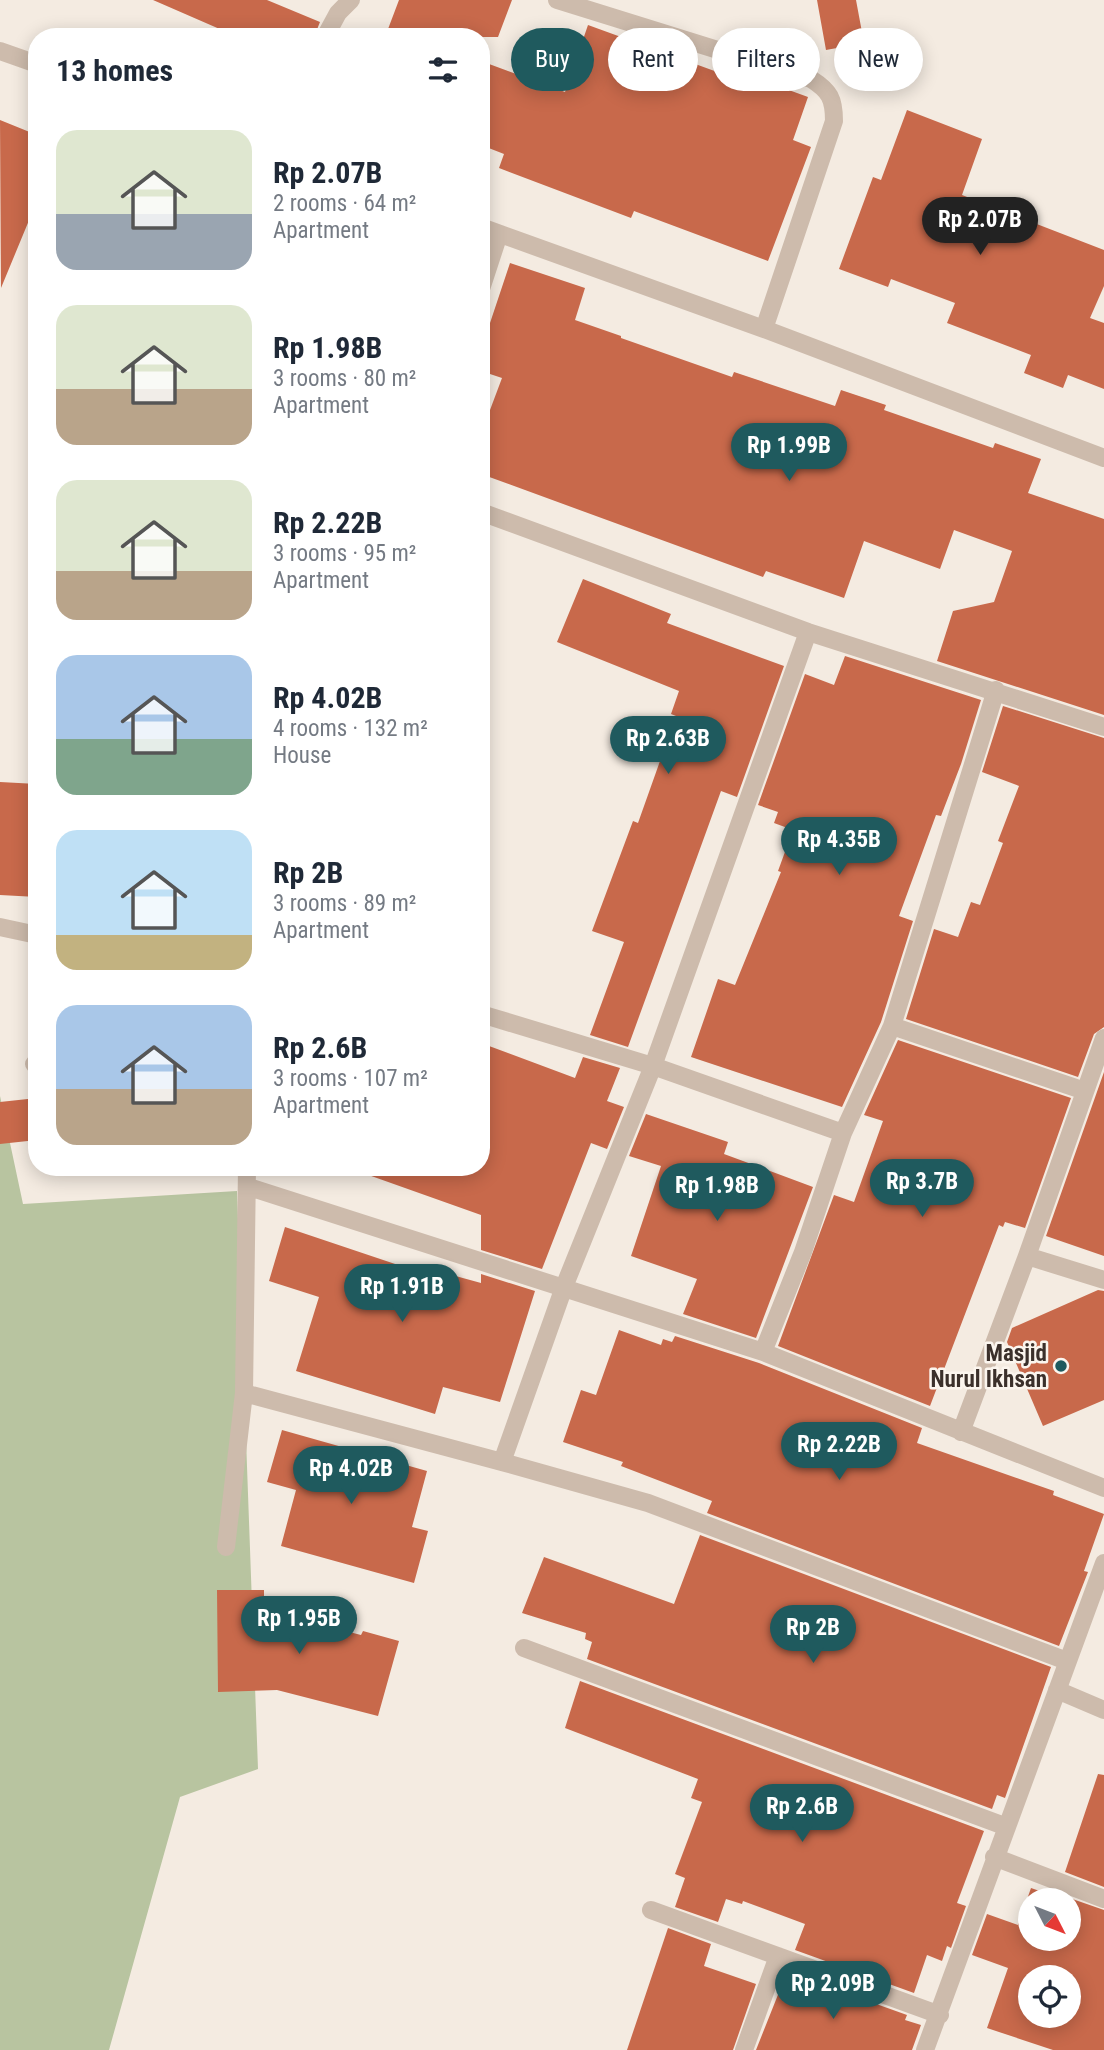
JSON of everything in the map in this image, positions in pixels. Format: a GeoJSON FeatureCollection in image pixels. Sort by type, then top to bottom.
{"type":"FeatureCollection","features":[{"type":"Feature","properties":{"kind":"street"},"geometry":{"type":"LineString","coordinates":[[330,28],[338,13],[351,0]]}},
{"type":"Feature","properties":{"kind":"street"},"geometry":{"type":"LineString","coordinates":[[556,0],[811,79],[825,88],[834,100],[834,121],[764,329]]}},
{"type":"Feature","properties":{"kind":"street"},"geometry":{"type":"LineString","coordinates":[[0,51],[28,61]]}},
{"type":"Feature","properties":{"kind":"street"},"geometry":{"type":"LineString","coordinates":[[490,230],[764,329],[1104,458]]}},
{"type":"Feature","properties":{"kind":"street"},"geometry":{"type":"LineString","coordinates":[[490,262],[499,234]]}},
{"type":"Feature","properties":{"kind":"street"},"geometry":{"type":"LineString","coordinates":[[490,515],[807,632],[996,690],[1104,727]]}},
{"type":"Feature","properties":{"kind":"street"},"geometry":{"type":"LineString","coordinates":[[502,1462],[564,1287],[653,1066],[807,632]]}},
{"type":"Feature","properties":{"kind":"street"},"geometry":{"type":"LineString","coordinates":[[763,1352],[803,1252],[843,1133],[892,1026],[996,690]]}},
{"type":"Feature","properties":{"kind":"street"},"geometry":{"type":"LineString","coordinates":[[0,927],[28,933]]}},
{"type":"Feature","properties":{"kind":"street"},"geometry":{"type":"LineString","coordinates":[[490,1017],[653,1066],[843,1133]]}},
{"type":"Feature","properties":{"kind":"street"},"geometry":{"type":"LineString","coordinates":[[892,1026],[1085,1091]]}},
{"type":"Feature","properties":{"kind":"street"},"geometry":{"type":"LineString","coordinates":[[961,1432],[1104,1038]]}},
{"type":"Feature","properties":{"kind":"street"},"geometry":{"type":"LineString","coordinates":[[226,1547],[244,1393],[248,1176]]}},
{"type":"Feature","properties":{"kind":"street"},"geometry":{"type":"LineString","coordinates":[[249,1186],[763,1352],[1104,1488]]}},
{"type":"Feature","properties":{"kind":"street"},"geometry":{"type":"LineString","coordinates":[[1027,1256],[1104,1280]]}},
{"type":"Feature","properties":{"kind":"street"},"geometry":{"type":"LineString","coordinates":[[244,1393],[648,1503],[1067,1661]]}},
{"type":"Feature","properties":{"kind":"street"},"geometry":{"type":"LineString","coordinates":[[925,2050],[1104,1563]]}},
{"type":"Feature","properties":{"kind":"street"},"geometry":{"type":"LineString","coordinates":[[524,1648],[1007,1827]]}},
{"type":"Feature","properties":{"kind":"street"},"geometry":{"type":"LineString","coordinates":[[1057,1690],[1104,1710]]}},
{"type":"Feature","properties":{"kind":"street"},"geometry":{"type":"LineString","coordinates":[[994,1857],[1104,1899]]}},
{"type":"Feature","properties":{"kind":"street"},"geometry":{"type":"LineString","coordinates":[[651,1910],[940,2015]]}},
{"type":"Feature","properties":{"kind":"street"},"geometry":{"type":"LineString","coordinates":[[744,2050],[778,1956]]}},
{"type":"Feature","properties":{"kind":"green space"},"geometry":{"type":"Polygon","coordinates":[[[0,1096],[23,1204],[237,1191],[258,1769],[180,1797],[109,2050],[0,2050],[0,1096]]]}},
{"type":"Feature","properties":{"kind":"building"},"geometry":{"type":"Polygon","coordinates":[[[153,0],[267,0],[320,22],[318,28],[217,28],[153,0]]]}},
{"type":"Feature","properties":{"kind":"building"},"geometry":{"type":"Polygon","coordinates":[[[399,0],[512,0],[498,37],[490,37],[490,28],[388,28],[399,0]]]}},
{"type":"Feature","properties":{"kind":"building"},"geometry":{"type":"Polygon","coordinates":[[[817,0],[856,0],[861,28],[834,28],[834,49],[826,50],[817,0]]]}},
{"type":"Feature","properties":{"kind":"building"},"geometry":{"type":"Polygon","coordinates":[[[588,25],[608,32],[608,91],[698,91],[698,65],[712,70],[712,91],[792,91],[808,97],[793,140],[811,147],[768,261],[634,211],[631,218],[499,168],[504,154],[490,149],[490,64],[511,72],[511,91],[594,91],[594,28],[587,28],[588,25]]]}},
{"type":"Feature","properties":{"kind":"building"},"geometry":{"type":"Polygon","coordinates":[[[907,110],[982,139],[962,195],[1104,250],[1104,286],[1090,318],[1104,323],[1104,389],[1068,375],[1063,388],[1024,373],[1031,355],[947,323],[955,303],[891,279],[888,287],[839,269],[873,177],[881,180],[907,110]]]}},
{"type":"Feature","properties":{"kind":"building"},"geometry":{"type":"Polygon","coordinates":[[[0,120],[28,131],[28,223],[1,288],[0,120]]]}},
{"type":"Feature","properties":{"kind":"building"},"geometry":{"type":"Polygon","coordinates":[[[510,263],[585,288],[575,320],[621,338],[732,377],[734,372],[835,406],[841,390],[886,405],[884,410],[993,448],[995,443],[1041,459],[1028,493],[1104,519],[1104,715],[937,661],[953,611],[994,602],[1012,551],[954,530],[940,569],[864,541],[844,598],[766,571],[763,577],[490,477],[490,410],[502,378],[490,374],[490,323],[510,263]]]}},
{"type":"Feature","properties":{"kind":"building"},"geometry":{"type":"Polygon","coordinates":[[[583,579],[671,614],[667,623],[784,666],[737,797],[721,791],[628,1047],[590,1035],[624,942],[592,931],[633,821],[638,823],[676,716],[671,714],[679,691],[557,642],[583,579]]]}},
{"type":"Feature","properties":{"kind":"building"},"geometry":{"type":"Polygon","coordinates":[[[845,656],[981,700],[961,764],[941,816],[936,815],[899,916],[913,921],[881,1022],[842,1107],[691,1057],[718,979],[735,985],[781,872],[778,871],[793,830],[774,823],[778,812],[758,805],[805,674],[834,685],[845,656]]]}},
{"type":"Feature","properties":{"kind":"building"},"geometry":{"type":"Polygon","coordinates":[[[1003,706],[1104,738],[1104,1027],[1094,1034],[1078,1077],[906,1019],[934,929],[958,937],[971,902],[980,905],[1003,843],[998,841],[1019,786],[982,772],[1003,706]]]}},
{"type":"Feature","properties":{"kind":"building"},"geometry":{"type":"Polygon","coordinates":[[[0,782],[28,784],[28,897],[0,895],[0,782]]]}},
{"type":"Feature","properties":{"kind":"building"},"geometry":{"type":"Polygon","coordinates":[[[898,1040],[1071,1098],[1025,1228],[1005,1222],[1003,1227],[999,1225],[930,1406],[778,1346],[834,1195],[854,1202],[883,1121],[864,1115],[898,1040]]]}},
{"type":"Feature","properties":{"kind":"building"},"geometry":{"type":"Polygon","coordinates":[[[490,1046],[575,1078],[583,1057],[620,1068],[607,1101],[624,1107],[607,1149],[591,1143],[542,1269],[481,1250],[481,1215],[371,1176],[490,1176],[490,1046]]]}},
{"type":"Feature","properties":{"kind":"building"},"geometry":{"type":"Polygon","coordinates":[[[1104,1072],[1104,1256],[1046,1236],[1104,1072]]]}},
{"type":"Feature","properties":{"kind":"building"},"geometry":{"type":"Polygon","coordinates":[[[28,1099],[28,1141],[0,1144],[0,1102],[28,1099]]]}},
{"type":"Feature","properties":{"kind":"building"},"geometry":{"type":"Polygon","coordinates":[[[646,1114],[728,1142],[724,1154],[813,1187],[756,1338],[683,1314],[697,1279],[631,1256],[661,1166],[629,1156],[646,1114]]]}},
{"type":"Feature","properties":{"kind":"building"},"geometry":{"type":"Polygon","coordinates":[[[285,1227],[410,1269],[412,1264],[481,1283],[481,1274],[535,1291],[500,1402],[443,1387],[435,1414],[296,1371],[319,1297],[269,1281],[285,1227]]]}},
{"type":"Feature","properties":{"kind":"building","name":"Masjid Nurul Ikhsan"},"geometry":{"type":"Polygon","coordinates":[[[1098,1290],[1104,1291],[1104,1400],[1043,1426],[1007,1342],[1012,1328],[1098,1290]]]}},
{"type":"Feature","properties":{"kind":"building"},"geometry":{"type":"Polygon","coordinates":[[[619,1330],[661,1345],[663,1339],[672,1342],[675,1336],[759,1363],[922,1428],[917,1443],[1054,1491],[1053,1495],[1104,1514],[1084,1571],[1088,1572],[1059,1646],[707,1513],[712,1501],[621,1466],[623,1462],[563,1442],[581,1390],[596,1395],[619,1330]]]}},
{"type":"Feature","properties":{"kind":"building"},"geometry":{"type":"Polygon","coordinates":[[[282,1430],[427,1471],[412,1527],[428,1531],[414,1583],[281,1546],[296,1490],[267,1482],[282,1430]]]}},
{"type":"Feature","properties":{"kind":"building"},"geometry":{"type":"Polygon","coordinates":[[[700,1535],[1051,1667],[1005,1798],[997,1795],[992,1809],[587,1659],[592,1642],[585,1639],[586,1633],[522,1613],[544,1557],[674,1604],[700,1535]]]}},
{"type":"Feature","properties":{"kind":"building"},"geometry":{"type":"Polygon","coordinates":[[[217,1590],[264,1590],[264,1610],[361,1635],[363,1631],[399,1641],[378,1716],[277,1690],[218,1692],[217,1590]]]}},
{"type":"Feature","properties":{"kind":"building"},"geometry":{"type":"Polygon","coordinates":[[[580,1681],[984,1831],[957,1903],[966,1906],[951,1948],[947,1946],[942,1961],[927,1955],[914,1993],[795,1950],[805,1924],[743,1901],[742,1904],[726,1899],[718,1922],[675,1907],[685,1878],[675,1874],[702,1802],[691,1798],[698,1779],[565,1728],[580,1681]]]}},
{"type":"Feature","properties":{"kind":"building"},"geometry":{"type":"Polygon","coordinates":[[[1098,1774],[1104,1775],[1104,1887],[1065,1872],[1098,1774]]]}},
{"type":"Feature","properties":{"kind":"building"},"geometry":{"type":"Polygon","coordinates":[[[1082,1902],[1104,1910],[1104,2050],[1053,2050],[987,2028],[1008,1968],[972,1955],[987,1914],[1018,1925],[1018,1951],[1082,1951],[1082,1902]]]}},
{"type":"Feature","properties":{"kind":"building"},"geometry":{"type":"Polygon","coordinates":[[[668,1928],[711,1944],[704,1966],[756,1984],[733,2050],[627,2050],[668,1928]]]}},
{"type":"Feature","properties":{"kind":"building"},"geometry":{"type":"Polygon","coordinates":[[[787,1972],[907,2015],[905,2020],[921,2025],[912,2050],[756,2050],[787,1972]]]}},
{"type":"Feature","properties":{"kind":"place","name":"Masjid Nurul Ikhsan"},"geometry":{"type":"Point","coordinates":[1061,1366]}}]}
